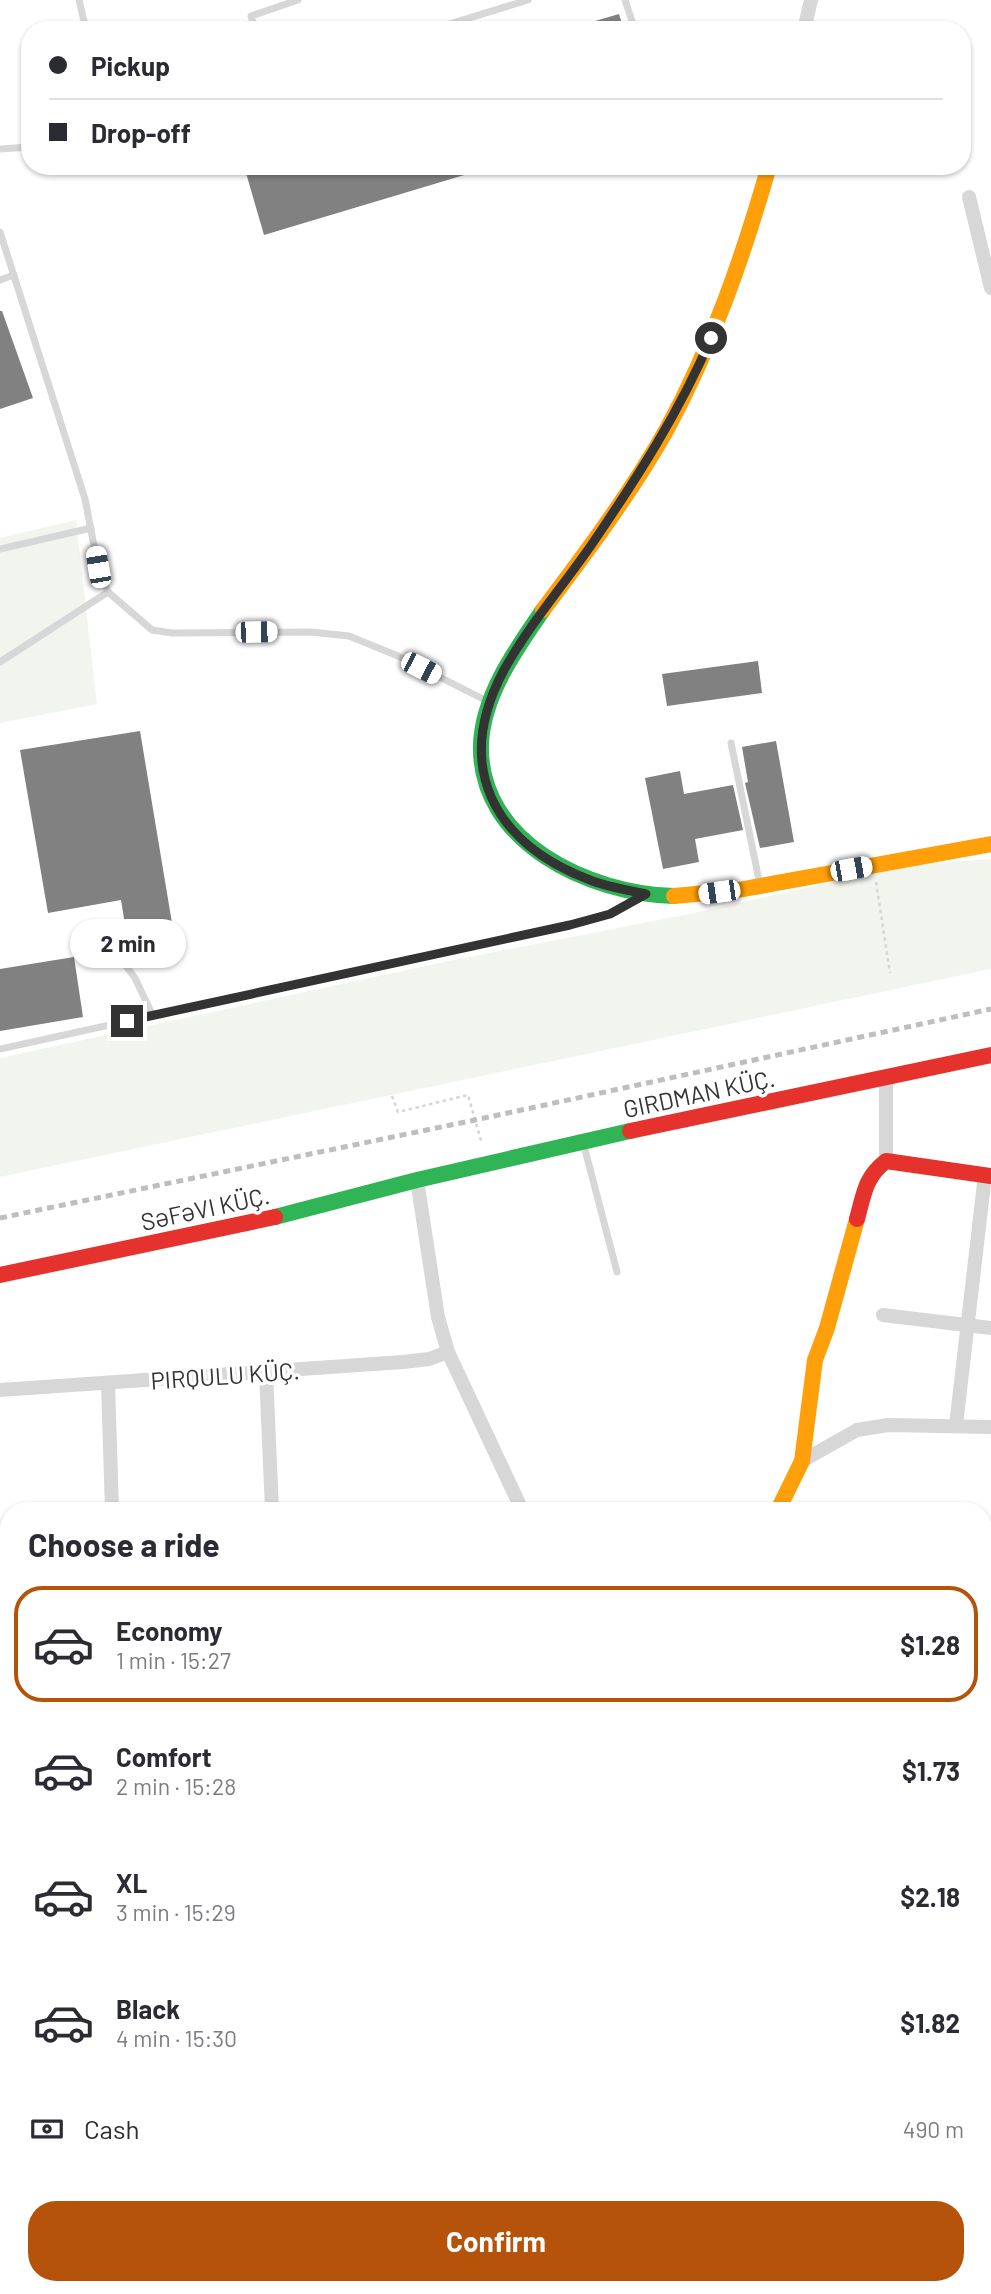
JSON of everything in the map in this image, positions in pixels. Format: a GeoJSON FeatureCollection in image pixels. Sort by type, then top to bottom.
{"type":"FeatureCollection","features":[{"type":"Feature","properties":{"kind":"street"},"geometry":{"type":"LineString","coordinates":[[806,21],[811,0]]}},
{"type":"Feature","properties":{"kind":"street"},"geometry":{"type":"LineString","coordinates":[[766,175],[730,295],[681,402],[592,543],[523,639],[504,671],[490,703],[482,732],[481,762],[489,796],[506,822],[526,843],[555,863],[589,880],[646,894],[702,895],[991,844]]}},
{"type":"Feature","properties":{"kind":"street"},"geometry":{"type":"LineString","coordinates":[[969,197],[991,288]]}},
{"type":"Feature","properties":{"kind":"street","name":"GIRDMAN KÜÇ."},"geometry":{"type":"LineString","coordinates":[[418,1180],[583,1141],[991,1055]]}},
{"type":"Feature","properties":{"kind":"street"},"geometry":{"type":"LineString","coordinates":[[886,1161],[887,1077]]}},
{"type":"Feature","properties":{"kind":"street"},"geometry":{"type":"LineString","coordinates":[[782,1502],[802,1461],[815,1360],[827,1328],[868,1180],[873,1170],[886,1161],[988,1176],[956,1425]]}},
{"type":"Feature","properties":{"kind":"street"},"geometry":{"type":"LineString","coordinates":[[418,1180],[438,1317],[448,1352],[518,1502]]}},
{"type":"Feature","properties":{"kind":"street","name":"SƏFƏVI KÜÇ."},"geometry":{"type":"LineString","coordinates":[[0,1275],[279,1216],[418,1180]]}},
{"type":"Feature","properties":{"kind":"street"},"geometry":{"type":"LineString","coordinates":[[883,1315],[991,1328]]}},
{"type":"Feature","properties":{"kind":"street","name":"PIRQULU KÜÇ."},"geometry":{"type":"LineString","coordinates":[[0,1390],[403,1362],[429,1359],[448,1352]]}},
{"type":"Feature","properties":{"kind":"street"},"geometry":{"type":"LineString","coordinates":[[266,1372],[272,1502]]}},
{"type":"Feature","properties":{"kind":"street"},"geometry":{"type":"LineString","coordinates":[[108,1384],[112,1502]]}},
{"type":"Feature","properties":{"kind":"street"},"geometry":{"type":"LineString","coordinates":[[802,1461],[857,1430],[888,1425],[991,1427]]}},
{"type":"Feature","properties":{"kind":"lane"},"geometry":{"type":"LineString","coordinates":[[79,0],[84,21]]}},
{"type":"Feature","properties":{"kind":"lane"},"geometry":{"type":"LineString","coordinates":[[252,21],[251,16],[298,0]]}},
{"type":"Feature","properties":{"kind":"lane"},"geometry":{"type":"LineString","coordinates":[[459,21],[528,0]]}},
{"type":"Feature","properties":{"kind":"lane"},"geometry":{"type":"LineString","coordinates":[[625,0],[632,21]]}},
{"type":"Feature","properties":{"kind":"lane"},"geometry":{"type":"LineString","coordinates":[[0,149],[21,148]]}},
{"type":"Feature","properties":{"kind":"lane"},"geometry":{"type":"LineString","coordinates":[[0,232],[86,499],[98,567],[107,592],[152,630],[172,634],[311,632],[349,636],[398,656],[490,703]]}},
{"type":"Feature","properties":{"kind":"lane"},"geometry":{"type":"LineString","coordinates":[[0,280],[14,275]]}},
{"type":"Feature","properties":{"kind":"lane"},"geometry":{"type":"LineString","coordinates":[[0,549],[91,528]]}},
{"type":"Feature","properties":{"kind":"lane"},"geometry":{"type":"LineString","coordinates":[[0,662],[107,592]]}},
{"type":"Feature","properties":{"kind":"lane"},"geometry":{"type":"LineString","coordinates":[[731,743],[760,886]]}},
{"type":"Feature","properties":{"kind":"lane"},"geometry":{"type":"LineString","coordinates":[[0,1049],[570,925],[610,914],[646,894]]}},
{"type":"Feature","properties":{"kind":"lane"},"geometry":{"type":"LineString","coordinates":[[96,926],[135,978],[153,1016]]}},
{"type":"Feature","properties":{"kind":"lane"},"geometry":{"type":"LineString","coordinates":[[583,1141],[617,1272]]}},
{"type":"Feature","properties":{"kind":"path"},"geometry":{"type":"LineString","coordinates":[[874,865],[890,973]]}},
{"type":"Feature","properties":{"kind":"path"},"geometry":{"type":"LineString","coordinates":[[392,1096],[398,1112],[468,1096],[488,1164]]}},
{"type":"Feature","properties":{"kind":"shaded area"},"geometry":{"type":"Polygon","coordinates":[[[76,520],[97,704],[0,723],[0,538],[76,520]]]}},
{"type":"Feature","properties":{"kind":"shaded area"},"geometry":{"type":"Polygon","coordinates":[[[991,859],[991,969],[0,1177],[0,1058],[444,962],[694,913],[912,864],[991,859]]]}},
{"type":"Feature","properties":{"kind":"building"},"geometry":{"type":"Polygon","coordinates":[[[619,14],[621,21],[595,21],[619,14]]]}},
{"type":"Feature","properties":{"kind":"building"},"geometry":{"type":"Polygon","coordinates":[[[247,175],[464,175],[264,235],[247,175]]]}},
{"type":"Feature","properties":{"kind":"building"},"geometry":{"type":"Polygon","coordinates":[[[0,311],[33,398],[0,409],[0,311]]]}},
{"type":"Feature","properties":{"kind":"building"},"geometry":{"type":"Polygon","coordinates":[[[758,661],[762,693],[667,706],[662,674],[758,661]]]}},
{"type":"Feature","properties":{"kind":"building"},"geometry":{"type":"Polygon","coordinates":[[[140,731],[172,923],[126,931],[121,900],[48,913],[20,750],[140,731]]]}},
{"type":"Feature","properties":{"kind":"building"},"geometry":{"type":"Polygon","coordinates":[[[776,741],[794,842],[760,848],[745,783],[748,782],[742,747],[776,741]]]}},
{"type":"Feature","properties":{"kind":"building"},"geometry":{"type":"Polygon","coordinates":[[[680,771],[684,794],[733,785],[743,830],[695,839],[699,862],[663,869],[645,778],[680,771]]]}},
{"type":"Feature","properties":{"kind":"building"},"geometry":{"type":"Polygon","coordinates":[[[74,957],[83,1017],[0,1031],[0,969],[74,957]]]}},
{"type":"Feature","properties":{"kind":"railway"},"geometry":{"type":"LineString","coordinates":[[0,1218],[475,1120],[991,1009]]}},
{"type":"Feature","properties":{"kind":"traffic: fast"},"geometry":{"type":"LineString","coordinates":[[543,610],[503,673],[483,725],[481,744],[485,779],[498,809],[519,835],[545,856],[575,873],[641,893],[674,896]]}},
{"type":"Feature","properties":{"kind":"traffic: fast"},"geometry":{"type":"LineString","coordinates":[[275,1217],[417,1180],[630,1131]]}},
{"type":"Feature","properties":{"kind":"traffic: slow"},"geometry":{"type":"LineString","coordinates":[[543,610],[624,499],[683,398],[725,300],[766,175]]}},
{"type":"Feature","properties":{"kind":"traffic: slow"},"geometry":{"type":"LineString","coordinates":[[674,896],[738,890],[991,844]]}},
{"type":"Feature","properties":{"kind":"traffic: slow"},"geometry":{"type":"LineString","coordinates":[[782,1502],[802,1461],[815,1360],[827,1328],[857,1219]]}},
{"type":"Feature","properties":{"kind":"traffic: jam"},"geometry":{"type":"LineString","coordinates":[[630,1131],[991,1055]]}},
{"type":"Feature","properties":{"kind":"traffic: jam"},"geometry":{"type":"LineString","coordinates":[[857,1219],[869,1180],[886,1161],[991,1176]]}},
{"type":"Feature","properties":{"kind":"traffic: jam"},"geometry":{"type":"LineString","coordinates":[[0,1275],[275,1217]]}},
{"type":"Feature","properties":{"kind":"route"},"geometry":{"type":"LineString","coordinates":[[127,1021],[570,925],[610,914],[646,894],[589,880],[555,863],[526,843],[506,822],[489,796],[481,762],[482,732],[490,703],[504,671],[662,436],[711,338]]}}]}
